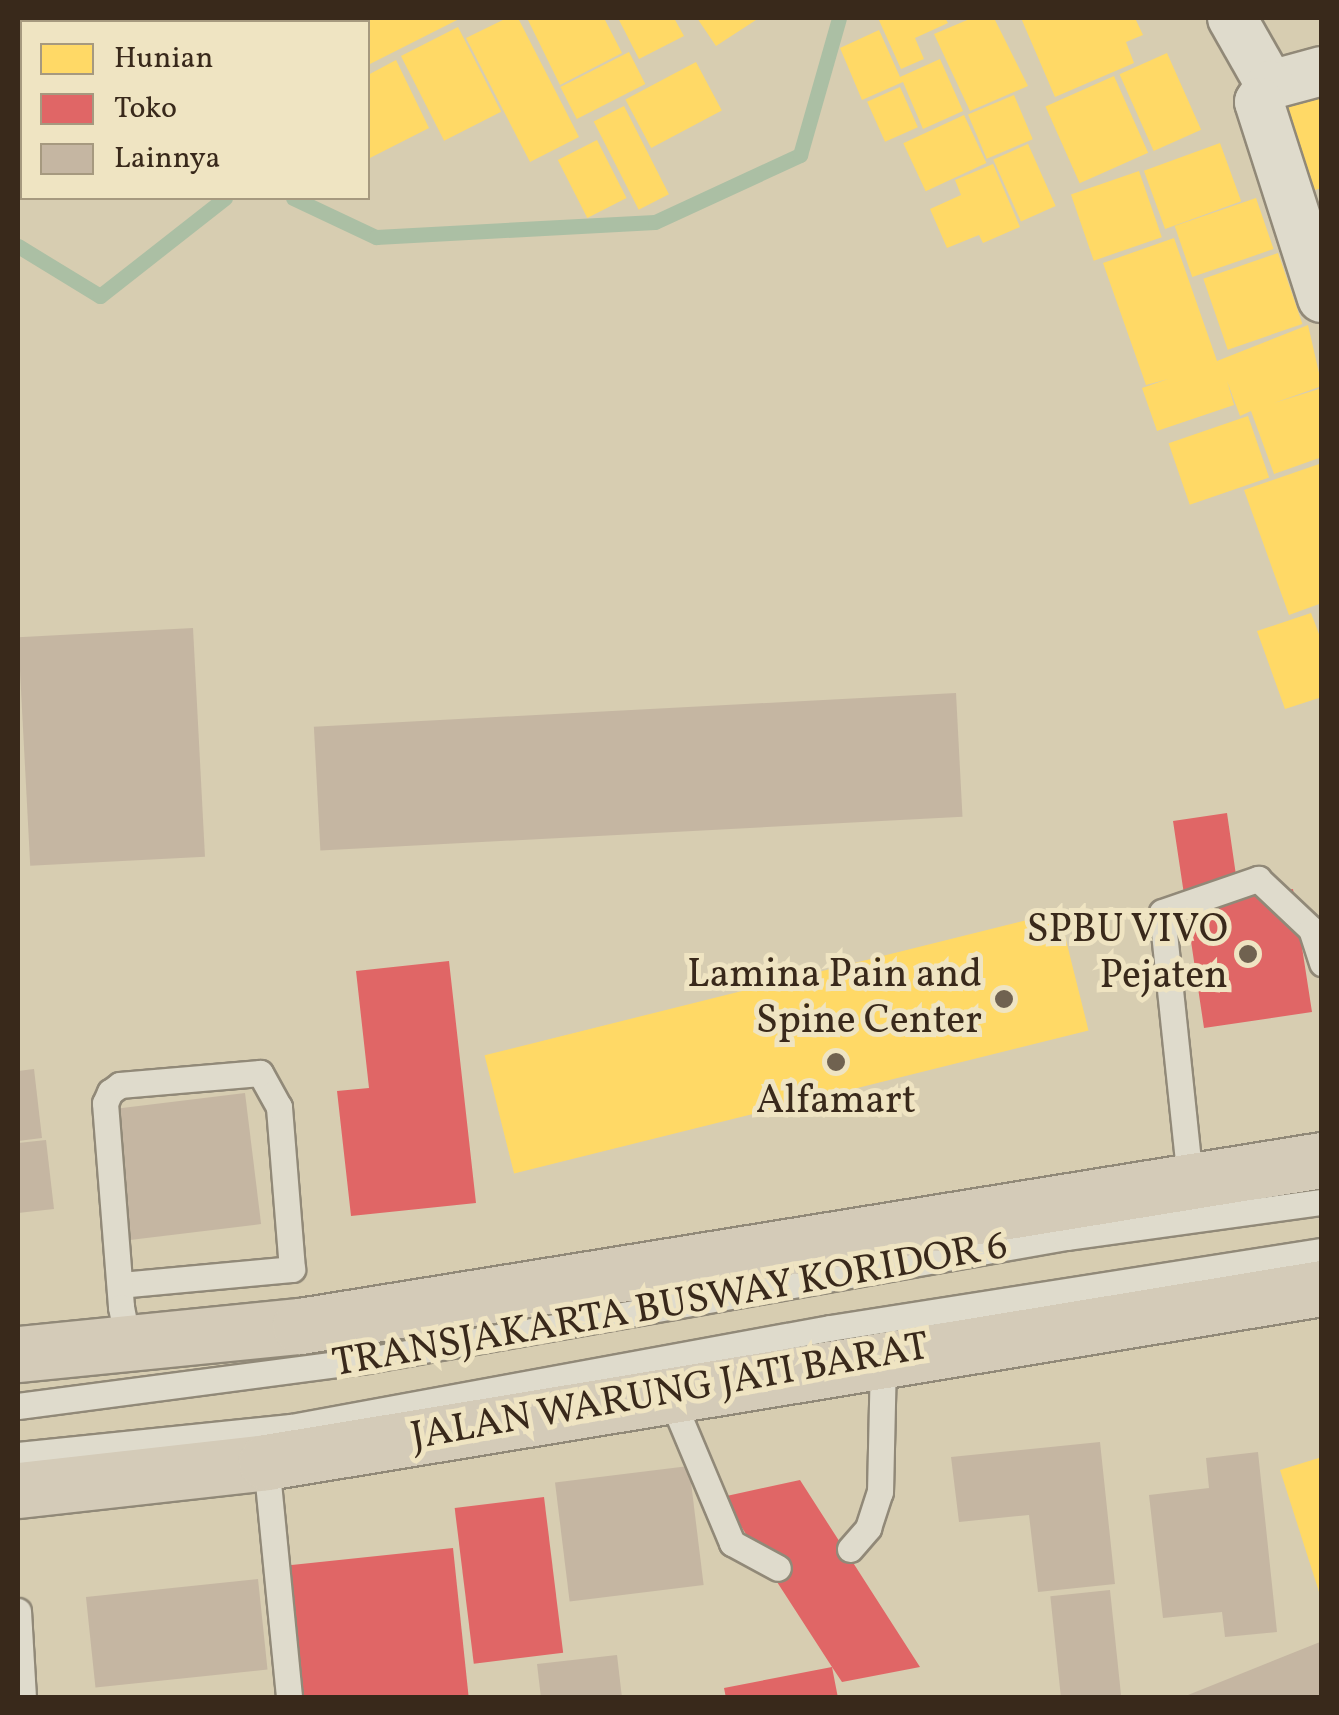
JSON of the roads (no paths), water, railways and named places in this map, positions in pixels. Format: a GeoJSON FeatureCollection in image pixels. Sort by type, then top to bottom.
{"type":"FeatureCollection","features":[{"type":"Feature","properties":{"kind":"main road"},"geometry":{"type":"LineString","coordinates":[[18,1354],[129,1347],[300,1326],[1322,1160]]}},
{"type":"Feature","properties":{"kind":"main road","name":"JALAN WARUNG JATI BARAT"},"geometry":{"type":"LineString","coordinates":[[18,1490],[266,1462],[883,1357],[1322,1288]]}},
{"type":"Feature","properties":{"kind":"street"},"geometry":{"type":"LineString","coordinates":[[1232,18],[1264,94],[1322,298]]}},
{"type":"Feature","properties":{"kind":"street"},"geometry":{"type":"LineString","coordinates":[[1264,94],[1322,70]]}},
{"type":"Feature","properties":{"kind":"lane"},"geometry":{"type":"LineString","coordinates":[[1190,1180],[1162,912],[1258,879],[1311,929],[1322,963]]}},
{"type":"Feature","properties":{"kind":"lane"},"geometry":{"type":"LineString","coordinates":[[129,1347],[105,1103],[110,1092],[120,1085],[246,1070],[260,1073],[279,1106],[300,1326]]}},
{"type":"Feature","properties":{"kind":"lane","name":"TRANSJAKARTA BUSWAY KORIDOR 6"},"geometry":{"type":"LineString","coordinates":[[18,1406],[367,1360],[1066,1238],[1322,1202]]}},
{"type":"Feature","properties":{"kind":"lane","name":"TRANSJAKARTA BUSWAY KORIDOR 6"},"geometry":{"type":"LineString","coordinates":[[18,1454],[291,1427],[830,1328],[1322,1251]]}},
{"type":"Feature","properties":{"kind":"lane"},"geometry":{"type":"LineString","coordinates":[[120,1285],[292,1269]]}},
{"type":"Feature","properties":{"kind":"lane"},"geometry":{"type":"LineString","coordinates":[[850,1549],[868,1528],[880,1492],[883,1357]]}},
{"type":"Feature","properties":{"kind":"lane"},"geometry":{"type":"LineString","coordinates":[[668,1393],[732,1542],[778,1568]]}},
{"type":"Feature","properties":{"kind":"lane"},"geometry":{"type":"LineString","coordinates":[[266,1462],[289,1698]]}},
{"type":"Feature","properties":{"kind":"lane"},"geometry":{"type":"LineString","coordinates":[[18,1610],[23,1698]]}},
{"type":"Feature","properties":{"kind":"waterway"},"geometry":{"type":"LineString","coordinates":[[297,200],[376,237],[655,222],[800,155],[839,18]]}},
{"type":"Feature","properties":{"kind":"waterway"},"geometry":{"type":"LineString","coordinates":[[18,246],[100,296],[222,200]]}},
{"type":"Feature","properties":{"kind":"place","name":"SPBU VIVO Pejaten"},"geometry":{"type":"Point","coordinates":[1248,954]}},
{"type":"Feature","properties":{"kind":"place","name":"Lamina Pain and Spine Center"},"geometry":{"type":"Point","coordinates":[1004,999]}},
{"type":"Feature","properties":{"kind":"place","name":"Alfamart"},"geometry":{"type":"Point","coordinates":[836,1062]}}]}
